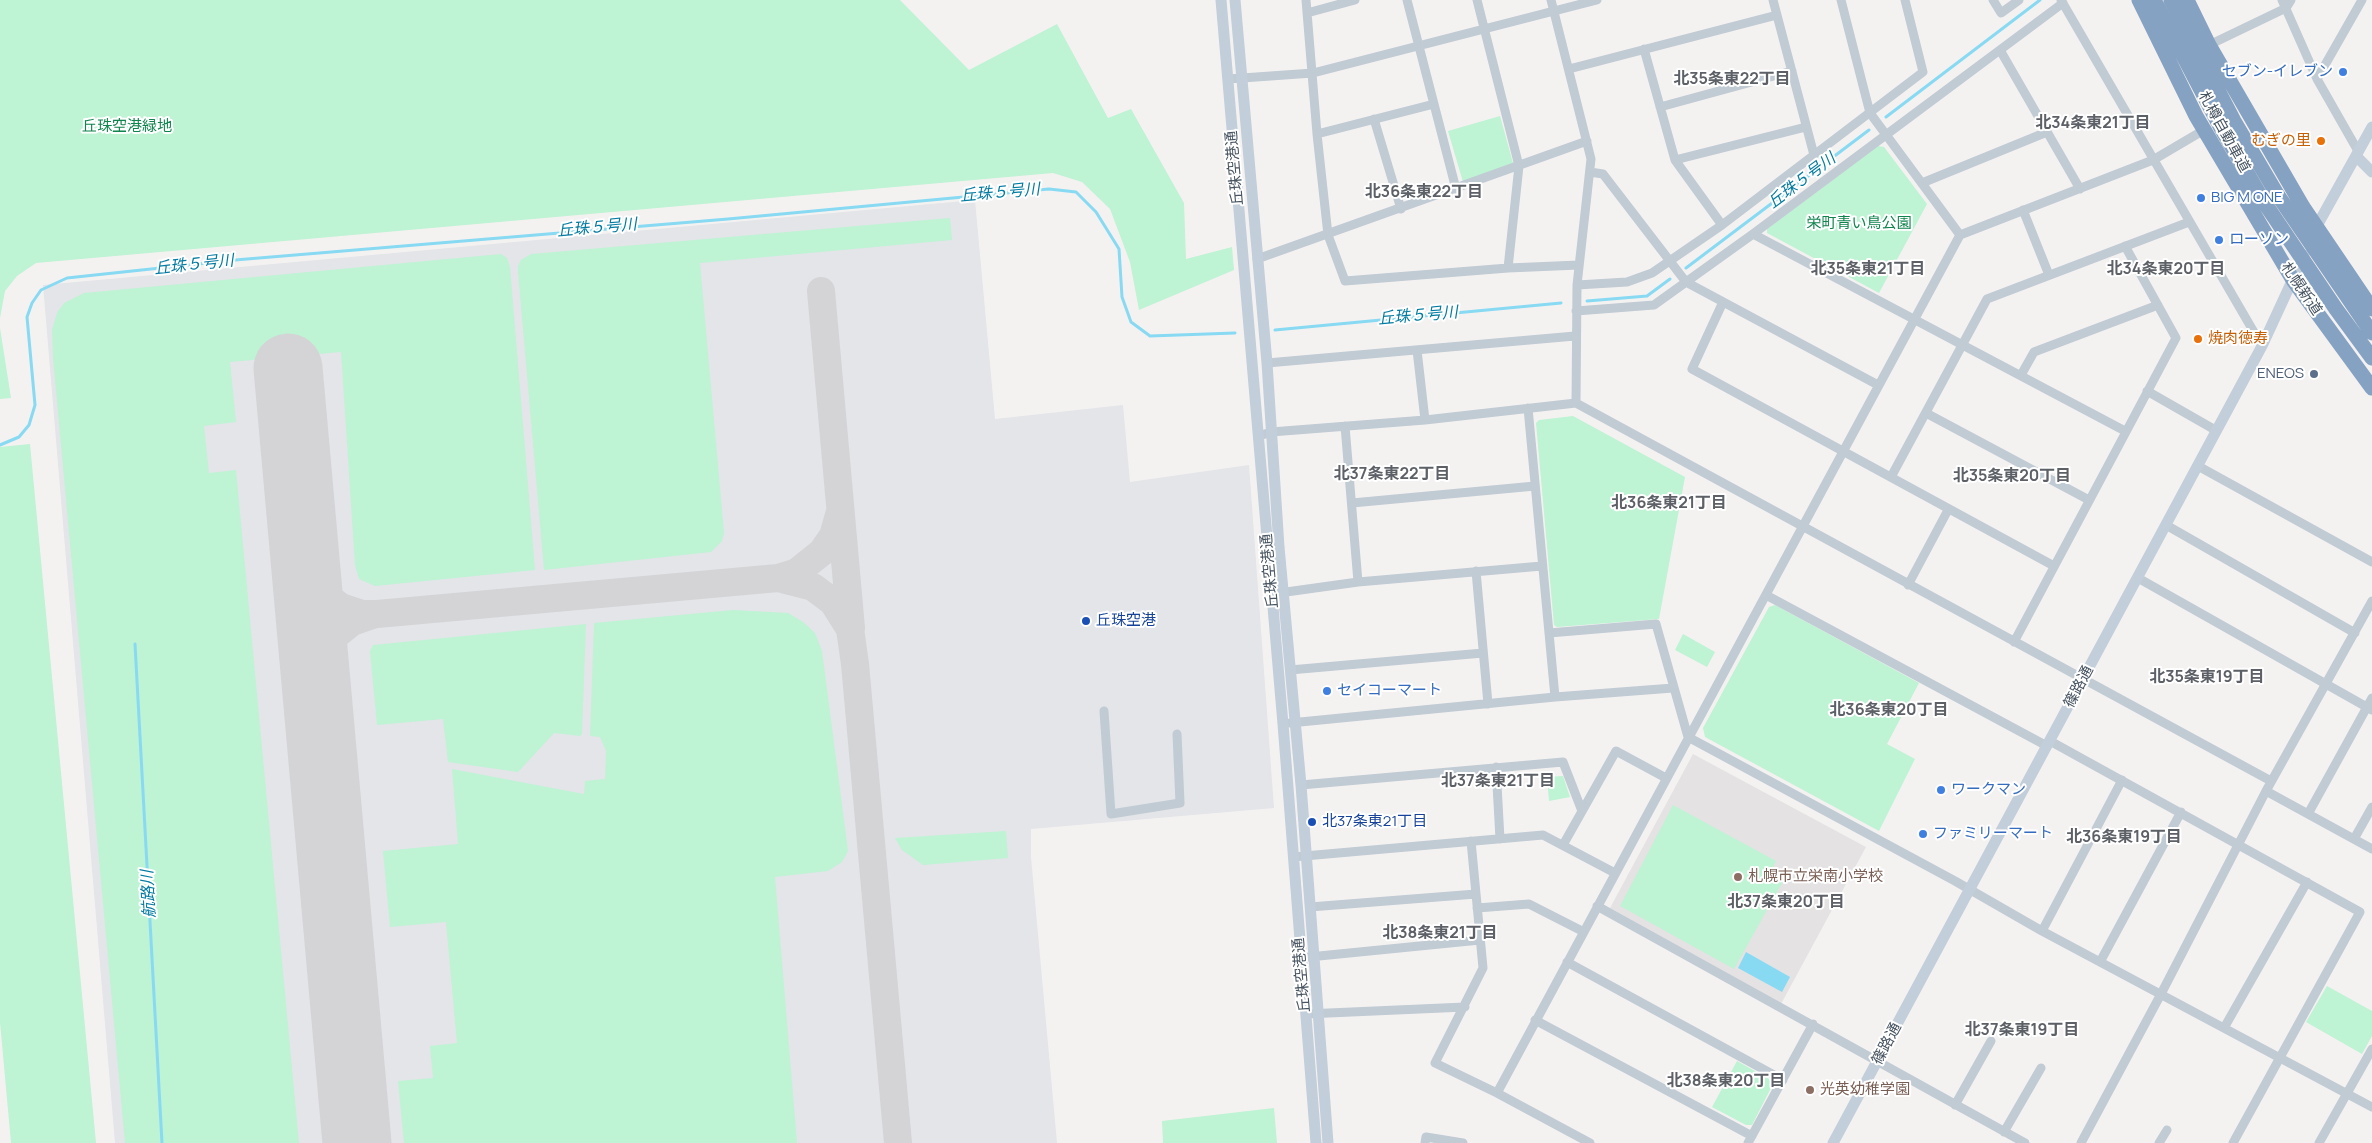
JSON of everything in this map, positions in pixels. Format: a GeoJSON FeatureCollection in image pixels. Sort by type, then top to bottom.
{"type":"FeatureCollection","features":[{"type":"Feature","properties":{"kind":"highway","name":"札幌新道"},"geometry":{"type":"LineString","coordinates":[[2139,0],[2204,130],[2293,280],[2372,388]]}},
{"type":"Feature","properties":{"kind":"highway","name":"札樽自動車道"},"geometry":{"type":"LineString","coordinates":[[2154,0],[2221,128],[2264,202],[2336,309],[2372,358]]}},
{"type":"Feature","properties":{"kind":"highway","name":"札樽自動車道"},"geometry":{"type":"LineString","coordinates":[[2171,0],[2234,121],[2278,194],[2372,333]]}},
{"type":"Feature","properties":{"kind":"highway"},"geometry":{"type":"LineString","coordinates":[[2187,0],[2260,134],[2316,227],[2372,309]]}},
{"type":"Feature","properties":{"kind":"main road","name":"丘珠空港通"},"geometry":{"type":"LineString","coordinates":[[1221,0],[1283,724],[1316,1143]]}},
{"type":"Feature","properties":{"kind":"main road","name":"丘珠空港通"},"geometry":{"type":"LineString","coordinates":[[1235,0],[1267,363],[1328,1143]]}},
{"type":"Feature","properties":{"kind":"main road","name":"篠路通"},"geometry":{"type":"LineString","coordinates":[[1833,1143],[2262,346],[2316,227],[2372,127]]}},
{"type":"Feature","properties":{"kind":"main road"},"geometry":{"type":"LineString","coordinates":[[2357,154],[2372,172]]}},
{"type":"Feature","properties":{"kind":"street"},"geometry":{"type":"LineString","coordinates":[[1306,0],[1317,134],[1328,235],[1345,281],[1508,268],[1579,265]]}},
{"type":"Feature","properties":{"kind":"street"},"geometry":{"type":"LineString","coordinates":[[1307,13],[1355,0]]}},
{"type":"Feature","properties":{"kind":"street"},"geometry":{"type":"LineString","coordinates":[[1407,0],[1456,189]]}},
{"type":"Feature","properties":{"kind":"street"},"geometry":{"type":"LineString","coordinates":[[1477,0],[1519,166],[1508,268]]}},
{"type":"Feature","properties":{"kind":"street"},"geometry":{"type":"LineString","coordinates":[[1551,0],[1591,159],[1577,284],[1575,336],[1576,403]]}},
{"type":"Feature","properties":{"kind":"street"},"geometry":{"type":"LineString","coordinates":[[1228,79],[1313,73],[1597,0]]}},
{"type":"Feature","properties":{"kind":"street"},"geometry":{"type":"LineString","coordinates":[[1773,0],[1814,155]]}},
{"type":"Feature","properties":{"kind":"street"},"geometry":{"type":"LineString","coordinates":[[1577,284],[1628,282],[1652,273],[1722,225],[1923,72],[1904,0]]}},
{"type":"Feature","properties":{"kind":"street"},"geometry":{"type":"LineString","coordinates":[[1993,0],[2000,13],[2019,0]]}},
{"type":"Feature","properties":{"kind":"street"},"geometry":{"type":"LineString","coordinates":[[2317,79],[2362,0]]}},
{"type":"Feature","properties":{"kind":"street"},"geometry":{"type":"LineString","coordinates":[[1843,1],[1870,113],[1960,235]]}},
{"type":"Feature","properties":{"kind":"street"},"geometry":{"type":"LineString","coordinates":[[1576,311],[1654,305],[1886,135],[2062,1],[2262,346]]}},
{"type":"Feature","properties":{"kind":"street"},"geometry":{"type":"LineString","coordinates":[[2210,45],[2286,3],[2317,79],[2357,154]]}},
{"type":"Feature","properties":{"kind":"street"},"geometry":{"type":"LineString","coordinates":[[1569,69],[1777,14]]}},
{"type":"Feature","properties":{"kind":"street"},"geometry":{"type":"LineString","coordinates":[[1644,50],[1674,160],[1722,225]]}},
{"type":"Feature","properties":{"kind":"street"},"geometry":{"type":"LineString","coordinates":[[2000,50],[2080,189]]}},
{"type":"Feature","properties":{"kind":"street"},"geometry":{"type":"LineString","coordinates":[[1660,107],[1792,71]]}},
{"type":"Feature","properties":{"kind":"street"},"geometry":{"type":"LineString","coordinates":[[1317,134],[1434,104]]}},
{"type":"Feature","properties":{"kind":"street"},"geometry":{"type":"LineString","coordinates":[[1374,119],[1401,209]]}},
{"type":"Feature","properties":{"kind":"street"},"geometry":{"type":"LineString","coordinates":[[1674,160],[1806,127]]}},
{"type":"Feature","properties":{"kind":"street"},"geometry":{"type":"LineString","coordinates":[[1497,1093],[1766,595],[1842,450],[1960,235],[2153,160],[2204,130]]}},
{"type":"Feature","properties":{"kind":"street"},"geometry":{"type":"LineString","coordinates":[[1922,183],[2048,132]]}},
{"type":"Feature","properties":{"kind":"street"},"geometry":{"type":"LineString","coordinates":[[1257,259],[1587,141]]}},
{"type":"Feature","properties":{"kind":"street"},"geometry":{"type":"LineString","coordinates":[[1590,172],[1603,174],[1686,282],[1878,385]]}},
{"type":"Feature","properties":{"kind":"street"},"geometry":{"type":"LineString","coordinates":[[2024,210],[2049,275]]}},
{"type":"Feature","properties":{"kind":"street"},"geometry":{"type":"LineString","coordinates":[[1891,476],[1987,299],[2189,222]]}},
{"type":"Feature","properties":{"kind":"street"},"geometry":{"type":"LineString","coordinates":[[1752,234],[2126,431]]}},
{"type":"Feature","properties":{"kind":"street"},"geometry":{"type":"LineString","coordinates":[[2014,642],[2176,338],[2125,246]]}},
{"type":"Feature","properties":{"kind":"street"},"geometry":{"type":"LineString","coordinates":[[1723,302],[1692,369],[2054,566]]}},
{"type":"Feature","properties":{"kind":"street"},"geometry":{"type":"LineString","coordinates":[[2021,375],[2034,352],[2158,305]]}},
{"type":"Feature","properties":{"kind":"street"},"geometry":{"type":"LineString","coordinates":[[1267,363],[1575,336]]}},
{"type":"Feature","properties":{"kind":"street"},"geometry":{"type":"LineString","coordinates":[[1417,350],[1425,420]]}},
{"type":"Feature","properties":{"kind":"street"},"geometry":{"type":"LineString","coordinates":[[2147,391],[2217,430]]}},
{"type":"Feature","properties":{"kind":"street"},"geometry":{"type":"LineString","coordinates":[[1259,436],[1271,432],[1425,420],[1576,403],[2271,782]]}},
{"type":"Feature","properties":{"kind":"street"},"geometry":{"type":"LineString","coordinates":[[1528,408],[1555,697]]}},
{"type":"Feature","properties":{"kind":"street"},"geometry":{"type":"LineString","coordinates":[[1926,412],[2089,500]]}},
{"type":"Feature","properties":{"kind":"street"},"geometry":{"type":"LineString","coordinates":[[1345,426],[1358,582]]}},
{"type":"Feature","properties":{"kind":"street"},"geometry":{"type":"LineString","coordinates":[[2198,466],[2372,562]]}},
{"type":"Feature","properties":{"kind":"street"},"geometry":{"type":"LineString","coordinates":[[1352,503],[1535,486]]}},
{"type":"Feature","properties":{"kind":"street"},"geometry":{"type":"LineString","coordinates":[[1908,585],[1948,510]]}},
{"type":"Feature","properties":{"kind":"street"},"geometry":{"type":"LineString","coordinates":[[2166,524],[2355,633]]}},
{"type":"Feature","properties":{"kind":"street"},"geometry":{"type":"LineString","coordinates":[[1272,593],[1358,582],[1542,566]]}},
{"type":"Feature","properties":{"kind":"street"},"geometry":{"type":"LineString","coordinates":[[1476,571],[1488,704]]}},
{"type":"Feature","properties":{"kind":"street"},"geometry":{"type":"LineString","coordinates":[[2138,578],[2370,708]]}},
{"type":"Feature","properties":{"kind":"street"},"geometry":{"type":"LineString","coordinates":[[1766,595],[2048,744],[2122,780],[2360,912],[2234,1143]]}},
{"type":"Feature","properties":{"kind":"street"},"geometry":{"type":"LineString","coordinates":[[2081,1143],[2266,791],[2372,601]]}},
{"type":"Feature","properties":{"kind":"street"},"geometry":{"type":"LineString","coordinates":[[1549,633],[1656,624],[1688,737],[1969,889],[2042,931],[2372,1108]]}},
{"type":"Feature","properties":{"kind":"street"},"geometry":{"type":"LineString","coordinates":[[1290,670],[1483,653]]}},
{"type":"Feature","properties":{"kind":"street"},"geometry":{"type":"LineString","coordinates":[[1283,724],[1555,697],[1673,688]]}},
{"type":"Feature","properties":{"kind":"street"},"geometry":{"type":"LineString","coordinates":[[2308,814],[2370,708],[2372,698]]}},
{"type":"Feature","properties":{"kind":"street"},"geometry":{"type":"LineString","coordinates":[[1104,711],[1111,814],[1180,803],[1177,734]]}},
{"type":"Feature","properties":{"kind":"street"},"geometry":{"type":"LineString","coordinates":[[1562,845],[1616,751],[1666,778]]}},
{"type":"Feature","properties":{"kind":"street"},"geometry":{"type":"LineString","coordinates":[[1301,785],[1564,762],[1582,811]]}},
{"type":"Feature","properties":{"kind":"street"},"geometry":{"type":"LineString","coordinates":[[1496,767],[1500,839]]}},
{"type":"Feature","properties":{"kind":"street"},"geometry":{"type":"LineString","coordinates":[[2042,931],[2122,780]]}},
{"type":"Feature","properties":{"kind":"street"},"geometry":{"type":"LineString","coordinates":[[2266,791],[2372,849]]}},
{"type":"Feature","properties":{"kind":"street"},"geometry":{"type":"LineString","coordinates":[[2354,840],[2372,808]]}},
{"type":"Feature","properties":{"kind":"street"},"geometry":{"type":"LineString","coordinates":[[2100,962],[2181,812]]}},
{"type":"Feature","properties":{"kind":"street"},"geometry":{"type":"LineString","coordinates":[[1293,857],[1543,835],[1615,873]]}},
{"type":"Feature","properties":{"kind":"street"},"geometry":{"type":"LineString","coordinates":[[1471,841],[1483,968],[1465,1007],[1435,1063],[1497,1093],[1590,1143]]}},
{"type":"Feature","properties":{"kind":"street"},"geometry":{"type":"LineString","coordinates":[[2224,1028],[2307,882]]}},
{"type":"Feature","properties":{"kind":"street"},"geometry":{"type":"LineString","coordinates":[[1310,907],[1476,894]]}},
{"type":"Feature","properties":{"kind":"street"},"geometry":{"type":"LineString","coordinates":[[1477,908],[1529,904],[1584,932]]}},
{"type":"Feature","properties":{"kind":"street"},"geometry":{"type":"LineString","coordinates":[[1597,906],[2026,1143]]}},
{"type":"Feature","properties":{"kind":"street"},"geometry":{"type":"LineString","coordinates":[[1300,957],[1480,940]]}},
{"type":"Feature","properties":{"kind":"street"},"geometry":{"type":"LineString","coordinates":[[1567,962],[1783,1080]]}},
{"type":"Feature","properties":{"kind":"street"},"geometry":{"type":"LineString","coordinates":[[1306,1014],[1465,1007]]}},
{"type":"Feature","properties":{"kind":"street"},"geometry":{"type":"LineString","coordinates":[[1536,1020],[1750,1139],[1813,1024]]}},
{"type":"Feature","properties":{"kind":"street"},"geometry":{"type":"LineString","coordinates":[[1955,1105],[1991,1042]]}},
{"type":"Feature","properties":{"kind":"street"},"geometry":{"type":"LineString","coordinates":[[2319,1143],[2372,1049]]}},
{"type":"Feature","properties":{"kind":"street"},"geometry":{"type":"LineString","coordinates":[[2004,1132],[2041,1068]]}},
{"type":"Feature","properties":{"kind":"street"},"geometry":{"type":"LineString","coordinates":[[2159,1143],[2167,1130]]}},
{"type":"Feature","properties":{"kind":"street"},"geometry":{"type":"LineString","coordinates":[[1569,1143],[1573,1134]]}},
{"type":"Feature","properties":{"kind":"street"},"geometry":{"type":"LineString","coordinates":[[1425,1143],[1426,1137],[1463,1143]]}},
{"type":"Feature","properties":{"kind":"shaded area"},"geometry":{"type":"Polygon","coordinates":[[[975,200],[995,419],[1123,405],[1130,482],[1249,465],[1274,808],[1031,829],[1031,857],[1057,1143],[115,1143],[43,285],[975,200]]]}},
{"type":"Feature","properties":{"kind":"shaded area","name":"札幌市立栄南小学校"},"geometry":{"type":"Polygon","coordinates":[[[1693,754],[1866,847],[1781,1004],[1610,908],[1693,754]]]}},
{"type":"Feature","properties":{"kind":"green space","name":"丘珠空港緑地"},"geometry":{"type":"Polygon","coordinates":[[[0,0],[900,0],[969,70],[1057,24],[1108,118],[1131,109],[1184,203],[1186,259],[1232,247],[1234,270],[1139,310],[1130,262],[1110,209],[1082,182],[1053,173],[36,263],[17,276],[5,291],[0,318],[0,0]]]}},
{"type":"Feature","properties":{"kind":"green space"},"geometry":{"type":"Polygon","coordinates":[[[1500,116],[1513,163],[1463,182],[1448,131],[1500,116]]]}},
{"type":"Feature","properties":{"kind":"green space","name":"栄町青い鳥公園"},"geometry":{"type":"Polygon","coordinates":[[[1878,146],[1884,147],[1927,204],[1879,293],[1767,233],[1767,229],[1878,146]]]}},
{"type":"Feature","properties":{"kind":"green space"},"geometry":{"type":"Polygon","coordinates":[[[950,218],[952,240],[700,263],[724,533],[722,541],[711,552],[544,570],[518,272],[521,260],[531,254],[950,218]]]}},
{"type":"Feature","properties":{"kind":"green space"},"geometry":{"type":"Polygon","coordinates":[[[501,254],[507,258],[510,267],[535,570],[375,586],[359,579],[355,565],[341,352],[230,362],[236,422],[204,426],[209,473],[236,470],[299,1143],[125,1143],[53,358],[52,330],[57,313],[64,303],[84,293],[501,254]]]}},
{"type":"Feature","properties":{"kind":"green space"},"geometry":{"type":"Polygon","coordinates":[[[0,328],[11,398],[0,399],[0,328]]]}},
{"type":"Feature","properties":{"kind":"green space"},"geometry":{"type":"Polygon","coordinates":[[[1573,416],[1685,477],[1659,619],[1557,627],[1554,625],[1536,423],[1539,420],[1573,416]]]}},
{"type":"Feature","properties":{"kind":"green space"},"geometry":{"type":"Polygon","coordinates":[[[30,444],[96,1143],[11,1143],[0,1022],[0,447],[30,444]]]}},
{"type":"Feature","properties":{"kind":"green space"},"geometry":{"type":"Polygon","coordinates":[[[1775,605],[1919,683],[1887,744],[1915,759],[1879,831],[1705,737],[1703,728],[1769,607],[1775,605]]]}},
{"type":"Feature","properties":{"kind":"green space"},"geometry":{"type":"Polygon","coordinates":[[[733,610],[788,613],[803,622],[815,633],[822,651],[848,851],[842,862],[828,871],[775,877],[797,1143],[404,1143],[398,1081],[433,1078],[430,1046],[457,1043],[446,922],[390,927],[383,851],[458,844],[452,769],[584,794],[585,781],[605,779],[606,751],[600,737],[590,736],[594,623],[733,610]]]}},
{"type":"Feature","properties":{"kind":"green space"},"geometry":{"type":"Polygon","coordinates":[[[586,624],[582,734],[580,736],[554,733],[518,772],[448,762],[443,719],[377,725],[370,651],[373,645],[586,624]]]}},
{"type":"Feature","properties":{"kind":"green space"},"geometry":{"type":"Polygon","coordinates":[[[1683,634],[1715,652],[1707,667],[1675,650],[1683,634]]]}},
{"type":"Feature","properties":{"kind":"green space"},"geometry":{"type":"Polygon","coordinates":[[[1563,776],[1570,797],[1549,801],[1547,777],[1563,776]]]}},
{"type":"Feature","properties":{"kind":"green space"},"geometry":{"type":"Polygon","coordinates":[[[1673,805],[1776,861],[1773,867],[1787,874],[1734,969],[1620,906],[1673,805]]]}},
{"type":"Feature","properties":{"kind":"green space"},"geometry":{"type":"Polygon","coordinates":[[[1006,831],[1008,858],[923,865],[902,850],[895,838],[1006,831]]]}},
{"type":"Feature","properties":{"kind":"green space"},"geometry":{"type":"Polygon","coordinates":[[[2327,986],[2372,1011],[2372,1036],[2362,1054],[2306,1022],[2327,986]]]}},
{"type":"Feature","properties":{"kind":"green space"},"geometry":{"type":"Polygon","coordinates":[[[1737,1061],[1769,1079],[1772,1086],[1752,1125],[1746,1125],[1712,1107],[1737,1061]]]}},
{"type":"Feature","properties":{"kind":"green space"},"geometry":{"type":"Polygon","coordinates":[[[1274,1108],[1277,1143],[1163,1143],[1162,1121],[1274,1108]]]}},
{"type":"Feature","properties":{"kind":"water"},"geometry":{"type":"Polygon","coordinates":[[[1746,952],[1790,977],[1782,992],[1738,968],[1746,952]]]}},
{"type":"Feature","properties":{"kind":"waterway","name":"丘珠５号川"},"geometry":{"type":"LineString","coordinates":[[1886,117],[2040,0]]}},
{"type":"Feature","properties":{"kind":"waterway","name":"丘珠５号川"},"geometry":{"type":"LineString","coordinates":[[1686,268],[1869,130]]}},
{"type":"Feature","properties":{"kind":"waterway","name":"丘珠５号川"},"geometry":{"type":"LineString","coordinates":[[0,445],[19,437],[29,425],[35,405],[27,317],[32,303],[41,290],[67,278],[235,260],[728,219],[1049,189],[1076,192],[1096,212],[1119,249],[1122,297],[1131,322],[1150,336],[1235,333]]}},
{"type":"Feature","properties":{"kind":"waterway","name":"丘珠５号川"},"geometry":{"type":"LineString","coordinates":[[1587,301],[1647,296],[1670,279]]}},
{"type":"Feature","properties":{"kind":"waterway","name":"丘珠５号川"},"geometry":{"type":"LineString","coordinates":[[1275,330],[1561,303]]}},
{"type":"Feature","properties":{"kind":"waterway","name":"航路川"},"geometry":{"type":"LineString","coordinates":[[135,644],[162,1143]]}},
{"type":"Feature","properties":{"kind":"taxiway"},"geometry":{"type":"LineString","coordinates":[[821,291],[851,628]]}},
{"type":"Feature","properties":{"kind":"taxiway"},"geometry":{"type":"LineString","coordinates":[[778,578],[797,572],[822,552],[833,536],[839,515]]}},
{"type":"Feature","properties":{"kind":"taxiway"},"geometry":{"type":"LineString","coordinates":[[304,556],[311,575],[324,594],[341,607],[362,614],[778,578],[813,587],[833,602],[850,629],[855,664],[898,1143]]}},
{"type":"Feature","properties":{"kind":"taxiway"},"geometry":{"type":"LineString","coordinates":[[316,689],[323,654],[332,638],[352,622],[375,614]]}},
{"type":"Feature","properties":{"kind":"runway"},"geometry":{"type":"LineString","coordinates":[[288,368],[357,1143]]}},
{"type":"Feature","properties":{"kind":"place","name":"セブン-イレブン"},"geometry":{"type":"Point","coordinates":[2343,72]}},
{"type":"Feature","properties":{"kind":"place","name":"むぎの里"},"geometry":{"type":"Point","coordinates":[2321,141]}},
{"type":"Feature","properties":{"kind":"place","name":"BIG M ONE"},"geometry":{"type":"Point","coordinates":[2201,198]}},
{"type":"Feature","properties":{"kind":"place","name":"ローソン"},"geometry":{"type":"Point","coordinates":[2219,240]}},
{"type":"Feature","properties":{"kind":"place","name":"焼肉徳寿"},"geometry":{"type":"Point","coordinates":[2198,339]}},
{"type":"Feature","properties":{"kind":"place","name":"ENEOS"},"geometry":{"type":"Point","coordinates":[2314,374]}},
{"type":"Feature","properties":{"kind":"place","name":"丘珠空港"},"geometry":{"type":"Point","coordinates":[1086,621]}},
{"type":"Feature","properties":{"kind":"place","name":"セイコーマート"},"geometry":{"type":"Point","coordinates":[1327,691]}},
{"type":"Feature","properties":{"kind":"place","name":"ワークマン"},"geometry":{"type":"Point","coordinates":[1941,790]}},
{"type":"Feature","properties":{"kind":"place","name":"北37条東21丁目"},"geometry":{"type":"Point","coordinates":[1312,822]}},
{"type":"Feature","properties":{"kind":"place","name":"ファミリーマート"},"geometry":{"type":"Point","coordinates":[1923,834]}},
{"type":"Feature","properties":{"kind":"place","name":"札幌市立栄南小学校"},"geometry":{"type":"Point","coordinates":[1738,877]}},
{"type":"Feature","properties":{"kind":"place","name":"光英幼稚学園"},"geometry":{"type":"Point","coordinates":[1810,1090]}},
{"type":"Feature","properties":{"kind":"district","name":"北35条東22丁目"},"geometry":{"type":"Point","coordinates":[1732,80]}},
{"type":"Feature","properties":{"kind":"district","name":"北34条東21丁目"},"geometry":{"type":"Point","coordinates":[2093,124]}},
{"type":"Feature","properties":{"kind":"district","name":"北36条東22丁目"},"geometry":{"type":"Point","coordinates":[1424,193]}},
{"type":"Feature","properties":{"kind":"district","name":"北35条東21丁目"},"geometry":{"type":"Point","coordinates":[1868,270]}},
{"type":"Feature","properties":{"kind":"district","name":"北34条東20丁目"},"geometry":{"type":"Point","coordinates":[2166,270]}},
{"type":"Feature","properties":{"kind":"district","name":"北37条東22丁目"},"geometry":{"type":"Point","coordinates":[1392,475]}},
{"type":"Feature","properties":{"kind":"district","name":"北35条東20丁目"},"geometry":{"type":"Point","coordinates":[2012,477]}},
{"type":"Feature","properties":{"kind":"district","name":"北36条東21丁目"},"geometry":{"type":"Point","coordinates":[1669,504]}},
{"type":"Feature","properties":{"kind":"district","name":"北35条東19丁目"},"geometry":{"type":"Point","coordinates":[2207,678]}},
{"type":"Feature","properties":{"kind":"district","name":"北36条東20丁目"},"geometry":{"type":"Point","coordinates":[1889,711]}},
{"type":"Feature","properties":{"kind":"district","name":"北37条東21丁目"},"geometry":{"type":"Point","coordinates":[1498,782]}},
{"type":"Feature","properties":{"kind":"district","name":"北36条東19丁目"},"geometry":{"type":"Point","coordinates":[2124,838]}},
{"type":"Feature","properties":{"kind":"district","name":"北37条東20丁目"},"geometry":{"type":"Point","coordinates":[1786,903]}},
{"type":"Feature","properties":{"kind":"district","name":"北38条東21丁目"},"geometry":{"type":"Point","coordinates":[1440,934]}},
{"type":"Feature","properties":{"kind":"district","name":"北37条東19丁目"},"geometry":{"type":"Point","coordinates":[2022,1031]}},
{"type":"Feature","properties":{"kind":"district","name":"北38条東20丁目"},"geometry":{"type":"Point","coordinates":[1726,1082]}}]}
